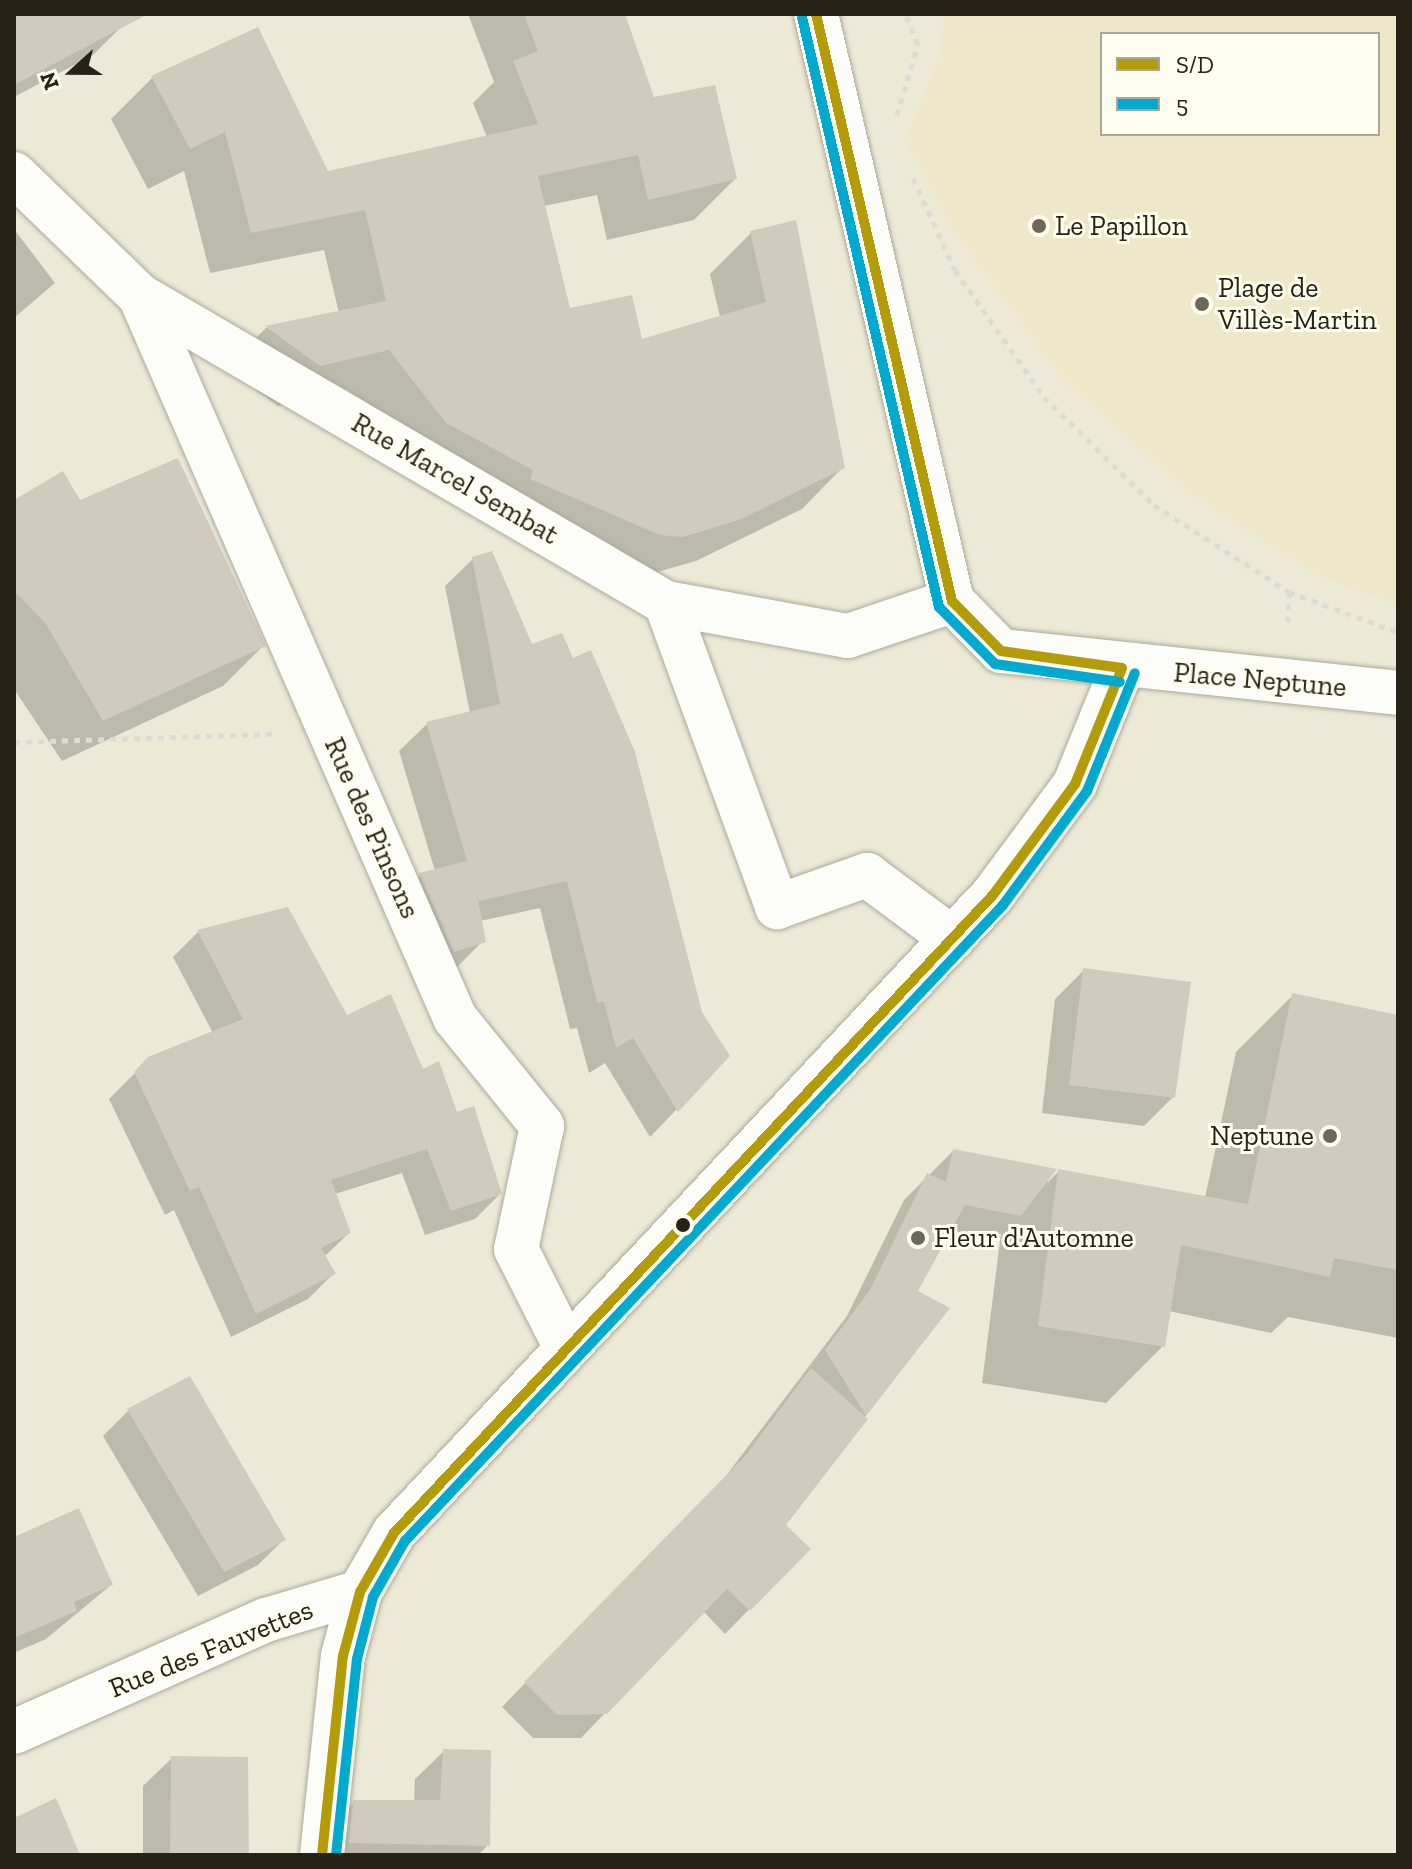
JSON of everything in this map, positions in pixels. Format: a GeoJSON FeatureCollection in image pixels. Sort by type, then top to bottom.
{"type":"FeatureCollection","features":[{"type":"Feature","properties":{"kind":"street"},"geometry":{"type":"LineString","coordinates":[[816,14],[952,601]]}},
{"type":"Feature","properties":{"kind":"street","name":"Rue Marcel Sembat"},"geometry":{"type":"LineString","coordinates":[[14,174],[140,296],[666,603],[848,636],[952,601]]}},
{"type":"Feature","properties":{"kind":"street","name":"Rue des Pinsons"},"geometry":{"type":"LineString","coordinates":[[140,296],[455,1018],[542,1126],[516,1249],[565,1346]]}},
{"type":"Feature","properties":{"kind":"street","name":"Place Neptune"},"geometry":{"type":"LineString","coordinates":[[952,601],[1001,651],[1122,668],[1398,693]]}},
{"type":"Feature","properties":{"kind":"street"},"geometry":{"type":"LineString","coordinates":[[666,603],[777,907],[867,875],[953,939]]}},
{"type":"Feature","properties":{"kind":"street"},"geometry":{"type":"LineString","coordinates":[[322,1855],[343,1656],[360,1592],[394,1533],[565,1346],[953,939],[1075,784],[1122,668]]}},
{"type":"Feature","properties":{"kind":"street","name":"Rue des Fauvettes"},"geometry":{"type":"LineString","coordinates":[[14,1732],[266,1620],[360,1592]]}},
{"type":"Feature","properties":{"kind":"path"},"geometry":{"type":"LineString","coordinates":[[896,122],[918,44],[905,14]]}},
{"type":"Feature","properties":{"kind":"path"},"geometry":{"type":"LineString","coordinates":[[906,162],[955,270],[1044,397],[1154,505],[1289,592],[1398,632]]}},
{"type":"Feature","properties":{"kind":"path"},"geometry":{"type":"LineString","coordinates":[[1287,683],[1289,592]]}},
{"type":"Feature","properties":{"kind":"path"},"geometry":{"type":"LineString","coordinates":[[14,742],[331,733]]}},
{"type":"Feature","properties":{"kind":"sand","name":"Plage de Villès-Martin"},"geometry":{"type":"Polygon","coordinates":[[[944,14],[1398,14],[1398,605],[1316,575],[1186,490],[1063,379],[951,228],[905,141],[940,54],[944,14]]]}},
{"type":"Feature","properties":{"kind":"building"},"geometry":{"type":"Polygon","coordinates":[[[14,14],[148,14],[14,85],[14,14]]]}},
{"type":"Feature","properties":{"kind":"building"},"geometry":{"type":"Polygon","coordinates":[[[524,14],[625,14],[654,97],[715,85],[737,179],[648,200],[638,155],[538,176],[570,308],[632,295],[642,339],[766,302],[750,231],[796,220],[845,468],[739,520],[683,537],[660,535],[530,479],[533,470],[446,423],[389,350],[320,366],[265,326],[386,301],[365,210],[251,233],[225,132],[190,149],[151,76],[258,27],[328,171],[538,124],[513,61],[538,51],[524,14]]]}},
{"type":"Feature","properties":{"kind":"building"},"geometry":{"type":"Polygon","coordinates":[[[178,458],[266,646],[103,721],[46,624],[14,591],[14,500],[63,471],[80,500],[178,458]]]}},
{"type":"Feature","properties":{"kind":"building"},"geometry":{"type":"Polygon","coordinates":[[[492,551],[532,644],[562,633],[573,658],[591,650],[635,752],[702,1012],[730,1056],[678,1112],[633,1038],[616,1048],[604,1002],[597,1002],[567,881],[479,901],[477,894],[486,942],[454,952],[419,873],[467,861],[426,722],[500,704],[472,557],[492,551]]]}},
{"type":"Feature","properties":{"kind":"building"},"geometry":{"type":"Polygon","coordinates":[[[288,907],[347,1015],[391,994],[423,1069],[439,1061],[457,1112],[474,1106],[502,1194],[451,1211],[427,1149],[331,1180],[351,1233],[321,1248],[336,1274],[256,1314],[199,1187],[190,1191],[134,1072],[148,1057],[243,1019],[197,930],[288,907]]]}},
{"type":"Feature","properties":{"kind":"building"},"geometry":{"type":"Polygon","coordinates":[[[1083,968],[1191,982],[1175,1098],[1069,1085],[1083,968]]]}},
{"type":"Feature","properties":{"kind":"building"},"geometry":{"type":"Polygon","coordinates":[[[1292,993],[1398,1015],[1398,1270],[1334,1258],[1330,1277],[1181,1245],[1165,1347],[1038,1326],[1058,1169],[1248,1204],[1292,993]]]}},
{"type":"Feature","properties":{"kind":"building"},"geometry":{"type":"Polygon","coordinates":[[[953,1149],[1057,1169],[1021,1216],[965,1205],[918,1291],[950,1308],[866,1416],[825,1350],[870,1290],[927,1173],[946,1182],[953,1149]]]}},
{"type":"Feature","properties":{"kind":"building"},"geometry":{"type":"Polygon","coordinates":[[[811,1368],[868,1419],[786,1525],[811,1549],[750,1611],[727,1589],[607,1714],[557,1715],[524,1682],[746,1455],[811,1368]]]}},
{"type":"Feature","properties":{"kind":"building"},"geometry":{"type":"Polygon","coordinates":[[[190,1376],[286,1540],[224,1572],[127,1409],[190,1376]]]}},
{"type":"Feature","properties":{"kind":"building"},"geometry":{"type":"Polygon","coordinates":[[[79,1508],[113,1585],[74,1602],[77,1611],[14,1638],[14,1537],[79,1508]]]}},
{"type":"Feature","properties":{"kind":"building"},"geometry":{"type":"Polygon","coordinates":[[[443,1749],[491,1750],[490,1846],[348,1843],[353,1800],[440,1800],[443,1749]]]}},
{"type":"Feature","properties":{"kind":"building"},"geometry":{"type":"Polygon","coordinates":[[[171,1756],[248,1757],[249,1855],[170,1855],[171,1756]]]}},
{"type":"Feature","properties":{"kind":"building"},"geometry":{"type":"Polygon","coordinates":[[[56,1798],[80,1855],[14,1855],[14,1818],[56,1798]]]}},
{"type":"Feature","properties":{"kind":"transit line","name":"S/D"},"geometry":{"type":"LineString","coordinates":[[816,14],[952,601],[1001,651],[1122,668]]}},
{"type":"Feature","properties":{"kind":"transit line","name":"5"},"geometry":{"type":"LineString","coordinates":[[802,17],[939,607],[995,664],[1120,682]]}},
{"type":"Feature","properties":{"kind":"transit line","name":"S/D"},"geometry":{"type":"LineString","coordinates":[[322,1855],[343,1656],[360,1592],[394,1533],[993,895],[1075,784],[1122,668]]}},
{"type":"Feature","properties":{"kind":"transit line","name":"5"},"geometry":{"type":"LineString","coordinates":[[336,1855],[357,1659],[373,1597],[405,1541],[1003,905],[1087,791],[1135,673]]}},
{"type":"Feature","properties":{"kind":"place","name":"Le Papillon"},"geometry":{"type":"Point","coordinates":[1039,226]}},
{"type":"Feature","properties":{"kind":"place","name":"Plage de Villès-Martin"},"geometry":{"type":"Point","coordinates":[1202,304]}},
{"type":"Feature","properties":{"kind":"place","name":"Neptune"},"geometry":{"type":"Point","coordinates":[1330,1136]}},
{"type":"Feature","properties":{"kind":"place","name":"Fleur d'Automne"},"geometry":{"type":"Point","coordinates":[918,1238]}}]}
